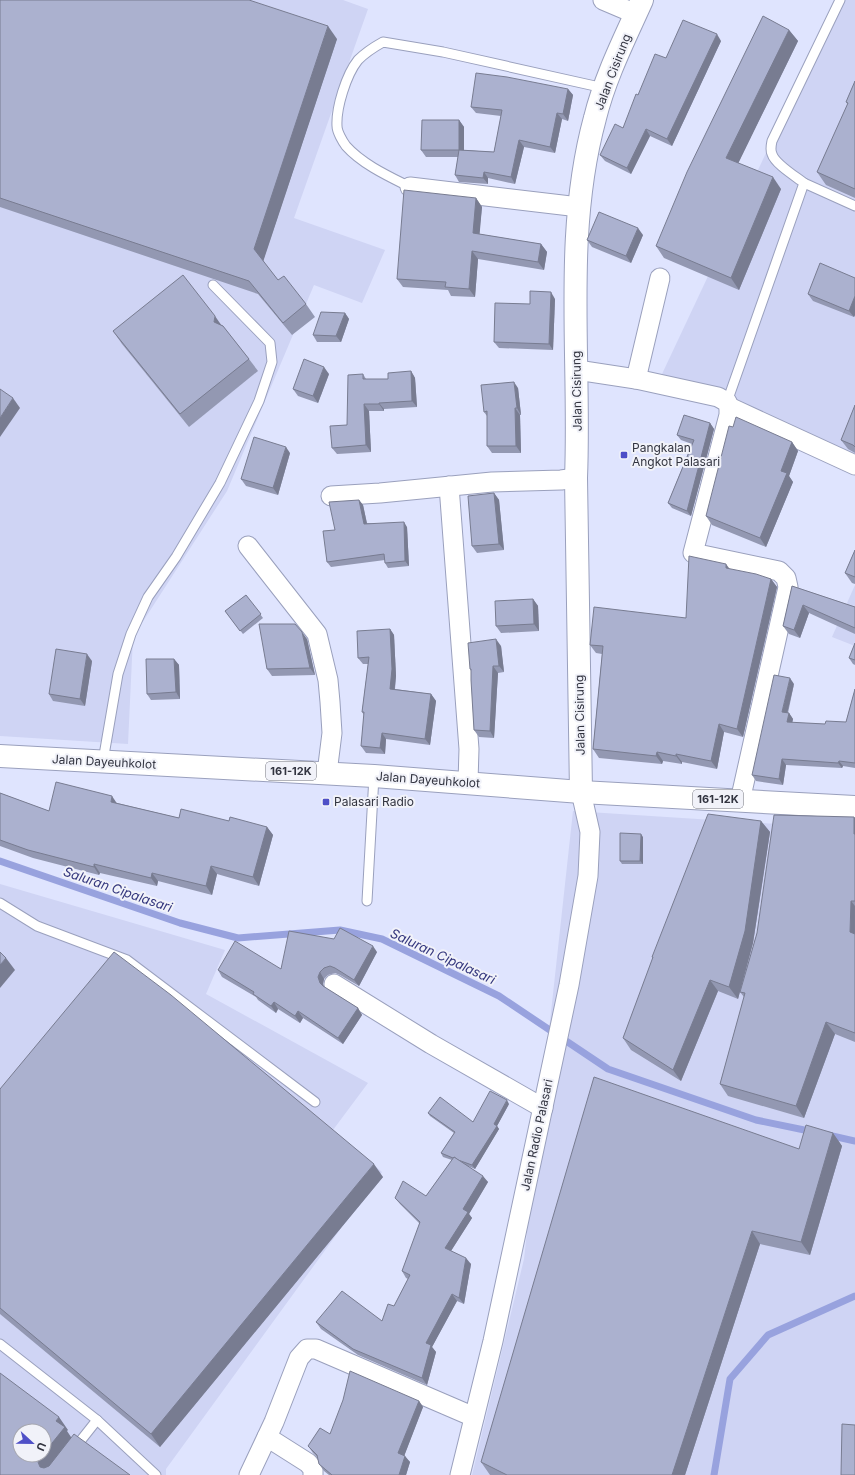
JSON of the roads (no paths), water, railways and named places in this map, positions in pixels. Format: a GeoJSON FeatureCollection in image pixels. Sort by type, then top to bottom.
{"type":"FeatureCollection","features":[{"type":"Feature","properties":{"kind":"main road","name":"Jalan Cisirung"},"geometry":{"type":"LineString","coordinates":[[581,792],[576,478],[578,440],[575,277],[579,208],[594,118],[604,88],[639,7]]}},
{"type":"Feature","properties":{"kind":"main road","name":"Jalan Dayeuhkolot"},"geometry":{"type":"LineString","coordinates":[[0,756],[468,782],[581,792],[740,801],[779,806],[855,807]]}},
{"type":"Feature","properties":{"kind":"street"},"geometry":{"type":"LineString","coordinates":[[603,0],[639,7]]}},
{"type":"Feature","properties":{"kind":"street"},"geometry":{"type":"LineString","coordinates":[[410,186],[579,208]]}},
{"type":"Feature","properties":{"kind":"street"},"geometry":{"type":"LineString","coordinates":[[636,379],[660,278]]}},
{"type":"Feature","properties":{"kind":"street"},"geometry":{"type":"LineString","coordinates":[[577,370],[636,379],[718,398],[728,405],[855,465]]}},
{"type":"Feature","properties":{"kind":"street"},"geometry":{"type":"LineString","coordinates":[[728,405],[729,415],[693,553],[779,571],[786,578],[788,587],[740,801]]}},
{"type":"Feature","properties":{"kind":"street"},"geometry":{"type":"LineString","coordinates":[[331,496],[380,493],[492,482],[561,480],[576,478]]}},
{"type":"Feature","properties":{"kind":"street"},"geometry":{"type":"LineString","coordinates":[[449,486],[468,749],[468,782]]}},
{"type":"Feature","properties":{"kind":"street"},"geometry":{"type":"LineString","coordinates":[[248,546],[317,634],[328,680],[330,702],[332,733],[327,773]]}},
{"type":"Feature","properties":{"kind":"street","name":"Jalan Radio Palasari"},"geometry":{"type":"LineString","coordinates":[[460,1475],[493,1341],[569,984],[588,876],[590,832],[581,792]]}},
{"type":"Feature","properties":{"kind":"street"},"geometry":{"type":"LineString","coordinates":[[334,984],[431,1044],[543,1108]]}},
{"type":"Feature","properties":{"kind":"street"},"geometry":{"type":"LineString","coordinates":[[249,1475],[267,1437],[299,1358],[304,1352],[312,1348],[474,1417]]}},
{"type":"Feature","properties":{"kind":"street"},"geometry":{"type":"LineString","coordinates":[[267,1437],[308,1463],[313,1470],[313,1475]]}},
{"type":"Feature","properties":{"kind":"lane"},"geometry":{"type":"LineString","coordinates":[[840,0],[772,141],[771,148],[772,154],[778,163],[804,183],[855,206]]}},
{"type":"Feature","properties":{"kind":"lane"},"geometry":{"type":"LineString","coordinates":[[410,186],[382,174],[357,155],[345,145],[337,128],[339,106],[344,86],[358,61],[383,42],[481,60],[604,88]]}},
{"type":"Feature","properties":{"kind":"lane"},"geometry":{"type":"LineString","coordinates":[[728,405],[804,183]]}},
{"type":"Feature","properties":{"kind":"lane"},"geometry":{"type":"LineString","coordinates":[[102,762],[118,674],[131,634],[148,597],[176,557],[220,483],[259,401],[272,362],[270,343],[213,285]]}},
{"type":"Feature","properties":{"kind":"lane"},"geometry":{"type":"LineString","coordinates":[[367,901],[374,776]]}},
{"type":"Feature","properties":{"kind":"lane"},"geometry":{"type":"LineString","coordinates":[[0,903],[38,926],[127,960],[315,1102]]}},
{"type":"Feature","properties":{"kind":"lane"},"geometry":{"type":"LineString","coordinates":[[0,1344],[97,1420],[156,1475]]}},
{"type":"Feature","properties":{"kind":"lane"},"geometry":{"type":"LineString","coordinates":[[68,1457],[97,1420]]}},
{"type":"Feature","properties":{"kind":"waterway","name":"Saluran Cipalasari"},"geometry":{"type":"LineString","coordinates":[[0,861],[180,923],[238,938],[340,930],[382,939],[499,996],[608,1069],[756,1120],[814,1132]]}},
{"type":"Feature","properties":{"kind":"waterway","name":"Saluran Cipalasari"},"geometry":{"type":"LineString","coordinates":[[828,1135],[855,1141]]}},
{"type":"Feature","properties":{"kind":"waterway","name":"Saluran Cipalasari"},"geometry":{"type":"LineString","coordinates":[[714,1475],[730,1379],[768,1335],[855,1296]]}},
{"type":"Feature","properties":{"kind":"place","name":"Pangkalan Angkot Palasari"},"geometry":{"type":"Point","coordinates":[624,455]}},
{"type":"Feature","properties":{"kind":"place","name":"Palasari Radio"},"geometry":{"type":"Point","coordinates":[326,802]}}]}
